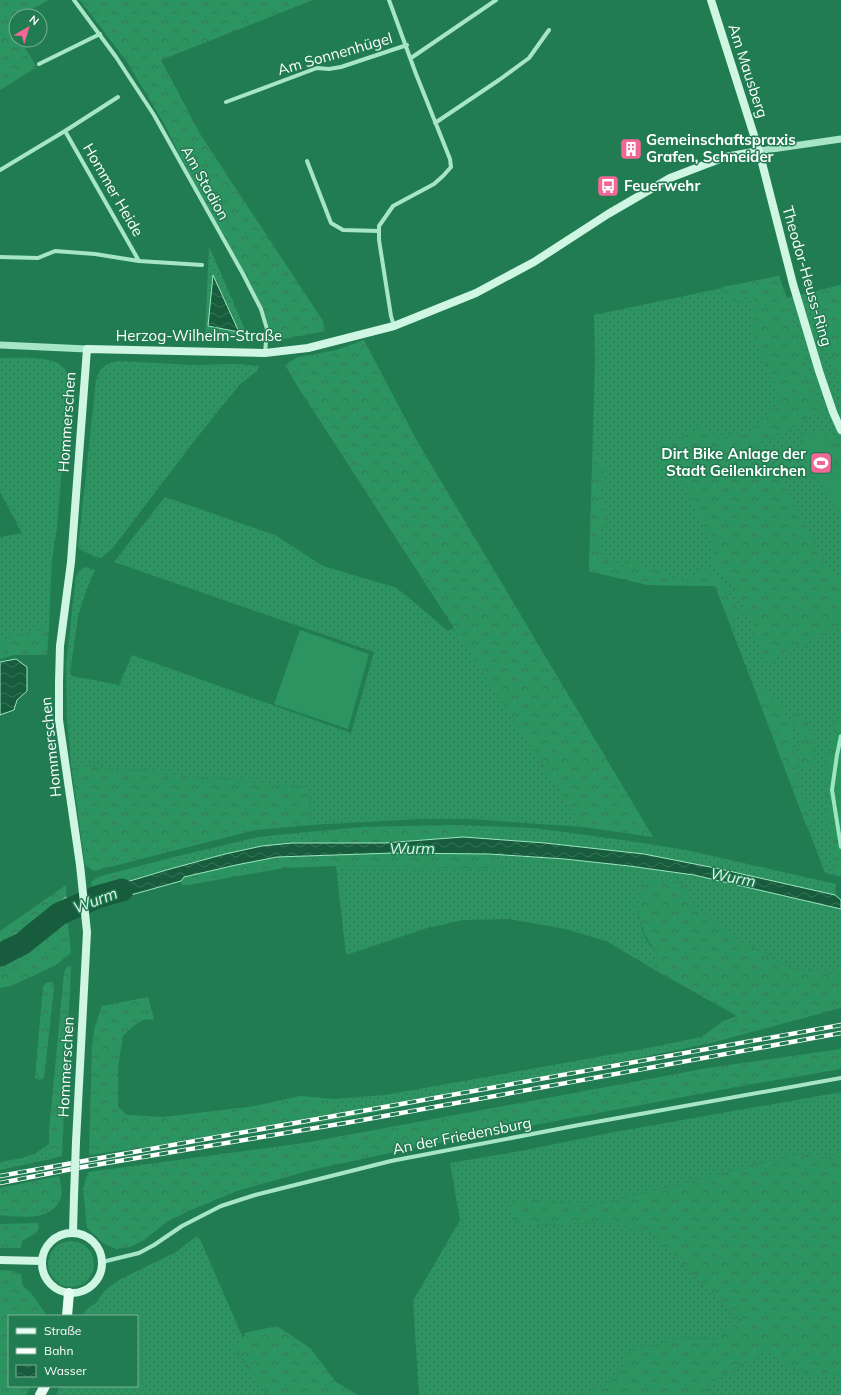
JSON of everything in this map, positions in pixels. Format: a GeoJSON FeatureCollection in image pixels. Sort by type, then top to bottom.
{"type":"FeatureCollection","features":[{"type":"Feature","properties":{"kind":"main road","name":"Am Mausberg"},"geometry":{"type":"LineString","coordinates":[[711,0],[759,151]]}},
{"type":"Feature","properties":{"kind":"main road","name":"Herzog-Wilhelm-Straße"},"geometry":{"type":"LineString","coordinates":[[87,349],[265,353],[308,348],[394,326],[476,293],[534,262],[608,214],[670,178],[726,157],[759,151]]}},
{"type":"Feature","properties":{"kind":"main road","name":"Theodor-Heuss-Ring"},"geometry":{"type":"LineString","coordinates":[[759,151],[795,291],[826,391],[841,430]]}},
{"type":"Feature","properties":{"kind":"main road","name":"Hommerschen"},"geometry":{"type":"LineString","coordinates":[[73,1233],[76,1142],[87,932],[80,865],[59,720],[59,682],[60,646],[71,562],[87,349]]}},
{"type":"Feature","properties":{"kind":"main road"},"geometry":{"type":"LineString","coordinates":[[73,1233],[93,1242],[102,1262],[100,1274],[94,1284],[79,1292],[69,1293],[59,1290],[48,1281],[44,1275],[42,1261],[47,1247],[52,1241],[58,1237],[73,1233]]}},
{"type":"Feature","properties":{"kind":"main road"},"geometry":{"type":"LineString","coordinates":[[0,1260],[42,1261]]}},
{"type":"Feature","properties":{"kind":"main road"},"geometry":{"type":"LineString","coordinates":[[67,1315],[69,1293]]}},
{"type":"Feature","properties":{"kind":"street","name":"Am Stadion"},"geometry":{"type":"LineString","coordinates":[[74,0],[100,34],[154,115],[243,274],[261,309],[267,329],[265,353]]}},
{"type":"Feature","properties":{"kind":"street","name":"Am Sonnenhügel"},"geometry":{"type":"LineString","coordinates":[[379,230],[379,226],[393,206],[434,184],[451,167],[450,159],[389,0]]}},
{"type":"Feature","properties":{"kind":"street","name":"Am Sonnenhügel"},"geometry":{"type":"LineString","coordinates":[[411,58],[496,0]]}},
{"type":"Feature","properties":{"kind":"street"},"geometry":{"type":"LineString","coordinates":[[435,123],[529,58],[549,30]]}},
{"type":"Feature","properties":{"kind":"street"},"geometry":{"type":"LineString","coordinates":[[39,64],[100,34]]}},
{"type":"Feature","properties":{"kind":"street","name":"Am Sonnenhügel"},"geometry":{"type":"LineString","coordinates":[[226,102],[317,68],[329,69],[341,67],[407,45]]}},
{"type":"Feature","properties":{"kind":"street"},"geometry":{"type":"LineString","coordinates":[[0,170],[65,131],[118,96]]}},
{"type":"Feature","properties":{"kind":"street","name":"Hommer Heide"},"geometry":{"type":"LineString","coordinates":[[65,131],[139,261]]}},
{"type":"Feature","properties":{"kind":"street","name":"Herzog-Wilhelm-Straße"},"geometry":{"type":"LineString","coordinates":[[759,151],[841,139]]}},
{"type":"Feature","properties":{"kind":"street"},"geometry":{"type":"LineString","coordinates":[[307,162],[331,223],[343,230],[379,230],[379,240],[394,326]]}},
{"type":"Feature","properties":{"kind":"street","name":"Hommer Heide"},"geometry":{"type":"LineString","coordinates":[[1,255],[38,258],[55,251],[95,254],[139,261],[202,266]]}},
{"type":"Feature","properties":{"kind":"street"},"geometry":{"type":"LineString","coordinates":[[0,346],[87,349]]}},
{"type":"Feature","properties":{"kind":"street","name":"An der Friedensburg"},"geometry":{"type":"LineString","coordinates":[[102,1262],[138,1253],[154,1245],[182,1226],[220,1206],[255,1195],[391,1161],[579,1125],[841,1078]]}},
{"type":"Feature","properties":{"kind":"green space"},"geometry":{"type":"Polygon","coordinates":[[[0,0],[49,0],[34,8],[8,8],[8,48],[25,48],[37,67],[0,90],[0,0]]]}},
{"type":"Feature","properties":{"kind":"green space"},"geometry":{"type":"Polygon","coordinates":[[[80,0],[313,0],[161,60],[200,134],[323,321],[325,331],[269,342],[270,329],[263,309],[191,177],[162,120],[127,62],[80,0]]]}},
{"type":"Feature","properties":{"kind":"green space"},"geometry":{"type":"Polygon","coordinates":[[[209,246],[249,339],[205,338],[209,246]]]}},
{"type":"Feature","properties":{"kind":"green space"},"geometry":{"type":"Polygon","coordinates":[[[779,276],[787,298],[841,285],[841,877],[825,873],[715,586],[648,585],[589,571],[595,359],[594,315],[779,276]]]}},
{"type":"Feature","properties":{"kind":"green space"},"geometry":{"type":"Polygon","coordinates":[[[779,276],[821,410],[768,439],[683,471],[668,472],[662,468],[660,463],[660,440],[671,440],[681,437],[700,428],[722,439],[739,436],[750,431],[761,423],[773,411],[778,403],[778,391],[752,332],[753,312],[755,305],[754,298],[751,295],[737,305],[726,295],[722,287],[779,276]]]}},
{"type":"Feature","properties":{"kind":"green space"},"geometry":{"type":"Polygon","coordinates":[[[841,285],[841,391],[813,292],[841,285]]]}},
{"type":"Feature","properties":{"kind":"green space"},"geometry":{"type":"Polygon","coordinates":[[[364,340],[417,441],[653,837],[583,827],[285,365],[298,357],[336,350],[364,340]]]}},
{"type":"Feature","properties":{"kind":"green space"},"geometry":{"type":"Polygon","coordinates":[[[0,358],[34,358],[52,361],[59,364],[65,370],[68,375],[69,383],[57,527],[52,560],[49,627],[0,641],[0,537],[22,533],[0,492],[0,358]]]}},
{"type":"Feature","properties":{"kind":"green space"},"geometry":{"type":"Polygon","coordinates":[[[118,361],[194,365],[237,364],[259,366],[257,371],[240,384],[195,440],[112,549],[101,558],[93,556],[78,548],[96,380],[101,369],[110,363],[118,361]]]}},
{"type":"Feature","properties":{"kind":"green space","name":"Dirt Bike Anlage der Stadt Geilenkirchen"},"geometry":{"type":"Polygon","coordinates":[[[821,429],[841,490],[841,511],[839,512],[812,467],[805,448],[803,437],[821,429]]]}},
{"type":"Feature","properties":{"kind":"green space"},"geometry":{"type":"Polygon","coordinates":[[[832,434],[841,452],[841,485],[826,442],[827,437],[832,434]]]}},
{"type":"Feature","properties":{"kind":"green space"},"geometry":{"type":"Polygon","coordinates":[[[771,447],[781,481],[826,567],[841,584],[841,624],[768,660],[763,660],[756,633],[739,596],[722,574],[711,565],[714,560],[712,546],[705,527],[697,515],[689,493],[682,480],[771,447]]]}},
{"type":"Feature","properties":{"kind":"green space"},"geometry":{"type":"Polygon","coordinates":[[[593,455],[599,460],[604,469],[604,476],[600,490],[604,508],[604,516],[599,536],[599,548],[604,557],[613,565],[620,568],[627,562],[634,561],[640,566],[649,570],[660,568],[677,581],[686,580],[704,572],[709,573],[720,582],[734,602],[740,613],[737,618],[729,621],[715,586],[648,585],[589,571],[593,455]]]}},
{"type":"Feature","properties":{"kind":"green space"},"geometry":{"type":"Polygon","coordinates":[[[165,497],[275,535],[323,566],[397,588],[448,631],[455,627],[583,827],[471,819],[419,819],[310,825],[309,787],[71,765],[67,718],[66,666],[76,575],[85,567],[95,570],[78,616],[70,673],[72,676],[119,685],[132,655],[351,733],[374,652],[114,562],[165,497]]]}},
{"type":"Feature","properties":{"kind":"green space"},"geometry":{"type":"Polygon","coordinates":[[[49,627],[47,655],[14,655],[0,659],[0,641],[49,627]]]}},
{"type":"Feature","properties":{"kind":"green space"},"geometry":{"type":"Polygon","coordinates":[[[300,630],[369,654],[348,729],[274,704],[300,630]]]}},
{"type":"Feature","properties":{"kind":"green space"},"geometry":{"type":"Polygon","coordinates":[[[767,689],[790,723],[798,786],[812,819],[811,822],[806,825],[755,690],[767,689]]]}},
{"type":"Feature","properties":{"kind":"green space"},"geometry":{"type":"Polygon","coordinates":[[[790,711],[801,715],[809,725],[811,738],[811,764],[807,768],[801,769],[801,742],[798,729],[790,711]]]}},
{"type":"Feature","properties":{"kind":"green space"},"geometry":{"type":"Polygon","coordinates":[[[841,715],[840,876],[838,875],[832,856],[835,842],[830,830],[826,796],[830,784],[829,758],[834,733],[834,724],[841,715]]]}},
{"type":"Feature","properties":{"kind":"green space"},"geometry":{"type":"Polygon","coordinates":[[[71,765],[309,787],[310,825],[255,830],[94,871],[85,865],[71,765]]]}},
{"type":"Feature","properties":{"kind":"green space"},"geometry":{"type":"Polygon","coordinates":[[[841,767],[841,828],[837,791],[841,767]]]}},
{"type":"Feature","properties":{"kind":"green space"},"geometry":{"type":"Polygon","coordinates":[[[457,825],[534,828],[686,850],[836,884],[835,895],[720,869],[644,854],[545,843],[463,837],[462,831],[457,825]]]}},
{"type":"Feature","properties":{"kind":"green space"},"geometry":{"type":"Polygon","coordinates":[[[457,825],[462,831],[463,837],[384,843],[311,844],[307,832],[362,827],[457,825]]]}},
{"type":"Feature","properties":{"kind":"green space"},"geometry":{"type":"Polygon","coordinates":[[[307,832],[311,844],[292,843],[170,869],[172,864],[170,858],[258,837],[307,832]]]}},
{"type":"Feature","properties":{"kind":"green space"},"geometry":{"type":"Polygon","coordinates":[[[393,853],[489,854],[493,856],[500,868],[336,866],[284,868],[182,886],[181,881],[184,877],[277,857],[393,853]]]}},
{"type":"Feature","properties":{"kind":"green space"},"geometry":{"type":"Polygon","coordinates":[[[489,854],[591,862],[668,871],[730,883],[841,909],[841,972],[825,974],[791,968],[735,938],[694,905],[682,884],[643,877],[637,910],[645,938],[657,954],[655,970],[606,941],[565,929],[509,919],[463,920],[427,928],[346,955],[336,866],[500,868],[494,857],[489,854]]]}},
{"type":"Feature","properties":{"kind":"green space"},"geometry":{"type":"Polygon","coordinates":[[[170,858],[172,864],[170,869],[93,892],[91,882],[98,877],[170,858]]]}},
{"type":"Feature","properties":{"kind":"green space"},"geometry":{"type":"Polygon","coordinates":[[[643,877],[682,884],[694,905],[735,938],[791,968],[825,974],[841,972],[841,1008],[711,1043],[711,1030],[723,1021],[737,1016],[655,970],[657,954],[645,935],[637,910],[643,877]]]}},
{"type":"Feature","properties":{"kind":"green space"},"geometry":{"type":"Polygon","coordinates":[[[66,885],[66,897],[39,919],[0,944],[0,931],[66,885]]]}},
{"type":"Feature","properties":{"kind":"green space"},"geometry":{"type":"Polygon","coordinates":[[[67,916],[71,953],[56,965],[11,986],[0,988],[0,973],[11,970],[40,948],[42,937],[67,916]]]}},
{"type":"Feature","properties":{"kind":"green space"},"geometry":{"type":"Polygon","coordinates":[[[42,937],[41,948],[11,970],[0,973],[0,963],[21,952],[42,937]]]}},
{"type":"Feature","properties":{"kind":"green space"},"geometry":{"type":"Polygon","coordinates":[[[71,966],[62,1156],[51,1159],[49,1131],[64,973],[66,968],[71,966]]]}},
{"type":"Feature","properties":{"kind":"green space"},"geometry":{"type":"Polygon","coordinates":[[[46,983],[53,983],[54,988],[44,1078],[40,1080],[35,1078],[43,987],[46,983]]]}},
{"type":"Feature","properties":{"kind":"green space"},"geometry":{"type":"Polygon","coordinates":[[[148,997],[154,1019],[143,1020],[133,1026],[123,1036],[118,1067],[118,1107],[127,1115],[162,1117],[249,1107],[301,1096],[334,1099],[337,1120],[89,1155],[92,1046],[95,1026],[102,1006],[148,997]]]}},
{"type":"Feature","properties":{"kind":"green space"},"geometry":{"type":"Polygon","coordinates":[[[711,1030],[711,1043],[337,1120],[334,1099],[385,1095],[648,1048],[701,1037],[711,1030]]]}},
{"type":"Feature","properties":{"kind":"green space"},"geometry":{"type":"Polygon","coordinates":[[[841,1049],[841,1069],[747,1085],[413,1148],[311,1170],[237,1191],[191,1210],[168,1221],[144,1240],[130,1247],[116,1249],[103,1243],[87,1228],[83,1189],[88,1172],[304,1143],[708,1068],[841,1049]]]}},
{"type":"Feature","properties":{"kind":"green space"},"geometry":{"type":"Polygon","coordinates":[[[841,1092],[841,1154],[835,1160],[798,1154],[587,1207],[530,1199],[529,1225],[608,1223],[652,1233],[725,1307],[742,1322],[715,1340],[683,1338],[631,1351],[617,1379],[582,1395],[419,1395],[413,1301],[460,1220],[450,1163],[841,1092]]]}},
{"type":"Feature","properties":{"kind":"green space"},"geometry":{"type":"Polygon","coordinates":[[[49,1144],[51,1159],[0,1170],[0,1162],[22,1158],[36,1153],[49,1144]]]}},
{"type":"Feature","properties":{"kind":"green space"},"geometry":{"type":"Polygon","coordinates":[[[798,1154],[835,1160],[841,1154],[841,1373],[815,1377],[783,1364],[768,1349],[706,1385],[711,1395],[582,1395],[617,1379],[631,1351],[683,1338],[715,1340],[742,1321],[725,1307],[651,1233],[608,1223],[529,1225],[512,1218],[509,1207],[530,1199],[587,1207],[798,1154]]]}},
{"type":"Feature","properties":{"kind":"green space"},"geometry":{"type":"Polygon","coordinates":[[[59,1176],[62,1195],[57,1205],[51,1211],[26,1217],[0,1215],[0,1188],[59,1176]]]}},
{"type":"Feature","properties":{"kind":"green space"},"geometry":{"type":"Polygon","coordinates":[[[38,1223],[39,1228],[36,1233],[22,1241],[21,1248],[0,1248],[0,1224],[38,1223]]]}},
{"type":"Feature","properties":{"kind":"green space"},"geometry":{"type":"Polygon","coordinates":[[[197,1236],[200,1239],[243,1338],[237,1352],[269,1395],[56,1395],[60,1387],[138,1387],[138,1315],[83,1315],[87,1309],[97,1302],[105,1290],[121,1279],[176,1252],[197,1236]]]}},
{"type":"Feature","properties":{"kind":"green space"},"geometry":{"type":"Polygon","coordinates":[[[71,1241],[84,1245],[90,1251],[94,1264],[90,1277],[84,1283],[71,1287],[58,1283],[52,1277],[48,1264],[52,1251],[58,1245],[71,1241]]]}},
{"type":"Feature","properties":{"kind":"green space"},"geometry":{"type":"Polygon","coordinates":[[[0,1270],[13,1271],[21,1274],[23,1286],[31,1293],[46,1315],[8,1315],[8,1387],[30,1387],[26,1395],[0,1395],[0,1270]]]}},
{"type":"Feature","properties":{"kind":"green space"},"geometry":{"type":"Polygon","coordinates":[[[277,1326],[310,1348],[336,1382],[358,1395],[269,1395],[237,1351],[245,1333],[277,1326]]]}},
{"type":"Feature","properties":{"kind":"green space"},"geometry":{"type":"Polygon","coordinates":[[[768,1349],[783,1364],[815,1377],[841,1373],[841,1395],[711,1395],[706,1385],[768,1349]]]}},
{"type":"Feature","properties":{"kind":"water"},"geometry":{"type":"Polygon","coordinates":[[[213,275],[239,332],[208,326],[213,275]]]}},
{"type":"Feature","properties":{"kind":"water"},"geometry":{"type":"Polygon","coordinates":[[[16,659],[27,667],[27,691],[17,700],[14,710],[0,715],[0,662],[16,659]]]}},
{"type":"Feature","properties":{"kind":"water"},"geometry":{"type":"Polygon","coordinates":[[[463,837],[545,843],[644,854],[720,869],[835,895],[841,900],[841,909],[694,875],[629,866],[565,859],[489,854],[393,853],[277,857],[184,877],[181,881],[91,906],[93,892],[225,854],[262,846],[292,843],[384,843],[463,837]]]}},
{"type":"Feature","properties":{"kind":"water"},"geometry":{"type":"Polygon","coordinates":[[[66,897],[67,916],[27,948],[0,963],[0,944],[39,919],[66,897]]]}},
{"type":"Feature","properties":{"kind":"waterway"},"geometry":{"type":"LineString","coordinates":[[841,736],[832,790],[841,847]]}},
{"type":"Feature","properties":{"kind":"waterway","name":"Wurm"},"geometry":{"type":"LineString","coordinates":[[0,955],[23,943],[59,914],[97,897],[122,890]]}},
{"type":"Feature","properties":{"kind":"railway"},"geometry":{"type":"LineString","coordinates":[[0,1176],[841,1025]]}},
{"type":"Feature","properties":{"kind":"railway"},"geometry":{"type":"LineString","coordinates":[[0,1183],[77,1168],[357,1121],[841,1033]]}},
{"type":"Feature","properties":{"kind":"place","name":"Gemeinschaftspraxis Grafen, Schneider"},"geometry":{"type":"Point","coordinates":[631,149]}},
{"type":"Feature","properties":{"kind":"place","name":"Feuerwehr"},"geometry":{"type":"Point","coordinates":[608,186]}},
{"type":"Feature","properties":{"kind":"place","name":"Dirt Bike Anlage der Stadt Geilenkirchen"},"geometry":{"type":"Point","coordinates":[821,463]}}]}
